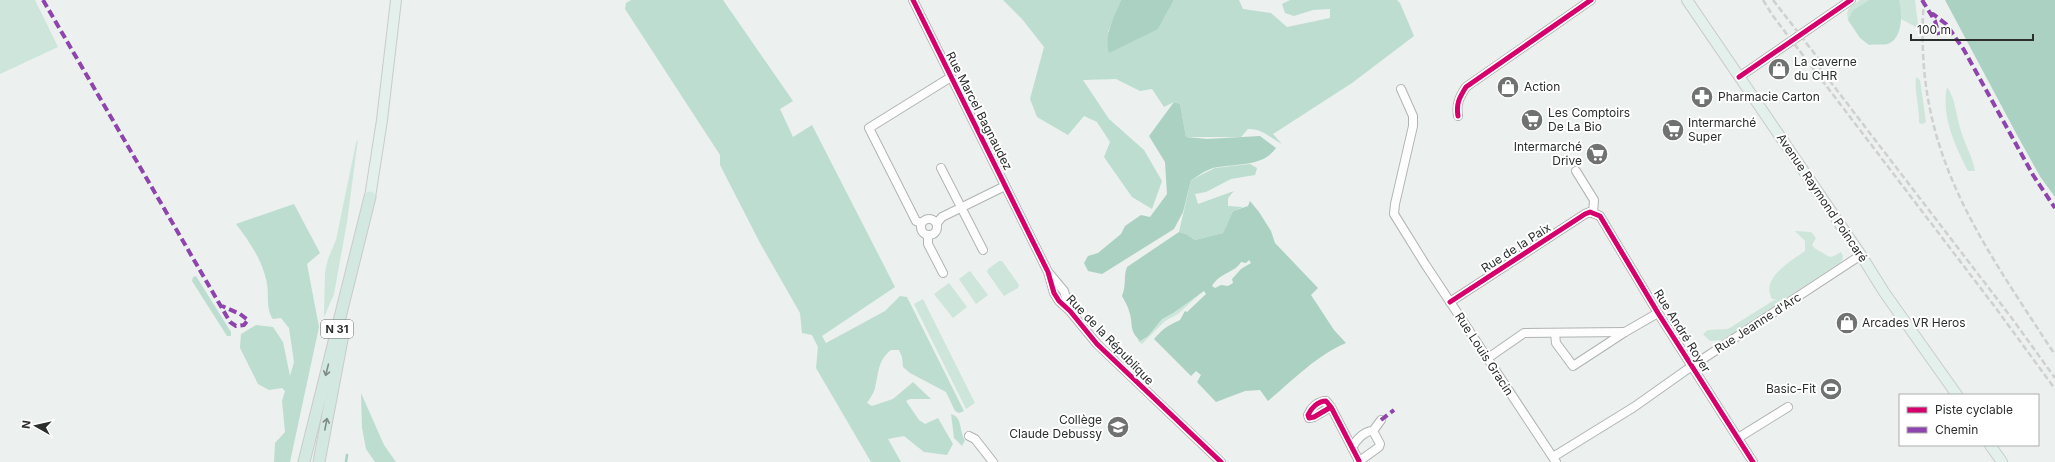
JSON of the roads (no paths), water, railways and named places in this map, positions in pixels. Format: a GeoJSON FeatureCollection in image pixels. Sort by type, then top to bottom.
{"type":"FeatureCollection","features":[{"type":"Feature","properties":{"kind":"highway","name":"N 31"},"geometry":{"type":"LineString","coordinates":[[304,462],[370,197]]}},
{"type":"Feature","properties":{"kind":"highway","name":"N 31"},"geometry":{"type":"LineString","coordinates":[[319,462],[370,197]]}},
{"type":"Feature","properties":{"kind":"main road","name":"N 31"},"geometry":{"type":"LineString","coordinates":[[370,197],[382,120],[396,0]]}},
{"type":"Feature","properties":{"kind":"main road","name":"Avenue Raymond Poincaré"},"geometry":{"type":"LineString","coordinates":[[1687,0],[1861,255],[1884,292],[1956,394]]}},
{"type":"Feature","properties":{"kind":"main road"},"geometry":{"type":"LineString","coordinates":[[1991,446],[2002,462]]}},
{"type":"Feature","properties":{"kind":"street","name":"Rue Marcel Bagnaudez"},"geometry":{"type":"LineString","coordinates":[[913,0],[1028,231]]}},
{"type":"Feature","properties":{"kind":"street"},"geometry":{"type":"LineString","coordinates":[[1458,116],[1458,99],[1466,87],[1591,0]]}},
{"type":"Feature","properties":{"kind":"street"},"geometry":{"type":"LineString","coordinates":[[1739,77],[1851,0]]}},
{"type":"Feature","properties":{"kind":"street"},"geometry":{"type":"LineString","coordinates":[[921,223],[916,220],[869,128],[951,78]]}},
{"type":"Feature","properties":{"kind":"street","name":"Rue Louis Gracin"},"geometry":{"type":"LineString","coordinates":[[1400,89],[1413,116],[1413,126],[1394,214],[1450,302],[1488,358],[1512,398],[1555,459]]}},
{"type":"Feature","properties":{"kind":"street"},"geometry":{"type":"LineString","coordinates":[[941,168],[983,250]]}},
{"type":"Feature","properties":{"kind":"street"},"geometry":{"type":"LineString","coordinates":[[1576,171],[1594,200],[1593,213]]}},
{"type":"Feature","properties":{"kind":"street"},"geometry":{"type":"LineString","coordinates":[[928,235],[936,232],[937,224],[942,218],[1005,186]]}},
{"type":"Feature","properties":{"kind":"street","name":"Rue de la Paix"},"geometry":{"type":"LineString","coordinates":[[1450,302],[1585,214],[1593,213]]}},
{"type":"Feature","properties":{"kind":"street","name":"Rue André Royer"},"geometry":{"type":"LineString","coordinates":[[1593,213],[1600,216],[1658,313],[1753,462]]}},
{"type":"Feature","properties":{"kind":"street"},"geometry":{"type":"LineString","coordinates":[[921,223],[925,219],[930,218],[937,224]]}},
{"type":"Feature","properties":{"kind":"street"},"geometry":{"type":"LineString","coordinates":[[921,223],[922,231],[928,235]]}},
{"type":"Feature","properties":{"kind":"street","name":"Rue de la République"},"geometry":{"type":"LineString","coordinates":[[1028,231],[1048,272],[1054,293],[1059,301],[1070,310],[1097,344],[1113,360],[1221,462]]}},
{"type":"Feature","properties":{"kind":"street"},"geometry":{"type":"LineString","coordinates":[[928,235],[928,244],[943,273]]}},
{"type":"Feature","properties":{"kind":"street","name":"Rue Jeanne d'Arc"},"geometry":{"type":"LineString","coordinates":[[1555,459],[1634,407],[1692,366],[1861,255]]}},
{"type":"Feature","properties":{"kind":"street"},"geometry":{"type":"LineString","coordinates":[[1555,332],[1556,343],[1573,366],[1625,332],[1658,313]]}},
{"type":"Feature","properties":{"kind":"street"},"geometry":{"type":"LineString","coordinates":[[1488,358],[1524,333],[1625,332]]}},
{"type":"Feature","properties":{"kind":"street"},"geometry":{"type":"LineString","coordinates":[[1331,407],[1358,462],[1379,447],[1380,444],[1373,431]]}},
{"type":"Feature","properties":{"kind":"street"},"geometry":{"type":"LineString","coordinates":[[1738,438],[1788,407]]}},
{"type":"Feature","properties":{"kind":"street"},"geometry":{"type":"LineString","coordinates":[[1352,448],[1355,441],[1370,431],[1373,431],[1381,420]]}},
{"type":"Feature","properties":{"kind":"street"},"geometry":{"type":"LineString","coordinates":[[969,436],[975,439],[993,462]]}},
{"type":"Feature","properties":{"kind":"waterway"},"geometry":{"type":"LineString","coordinates":[[346,462],[347,455]]}},
{"type":"Feature","properties":{"kind":"railway"},"geometry":{"type":"LineString","coordinates":[[1763,0],[1773,16],[1995,307],[2055,389]]}},
{"type":"Feature","properties":{"kind":"railway"},"geometry":{"type":"LineString","coordinates":[[1773,0],[1821,62]]}},
{"type":"Feature","properties":{"kind":"railway"},"geometry":{"type":"LineString","coordinates":[[1924,0],[1923,53],[1929,102],[1940,147],[1956,189],[1977,230],[2000,270],[2055,355]]}},
{"type":"Feature","properties":{"kind":"railway"},"geometry":{"type":"LineString","coordinates":[[1813,59],[2011,317],[2055,378]]}},
{"type":"Feature","properties":{"kind":"place","name":"La caverne du CHR"},"geometry":{"type":"Point","coordinates":[1779,69]}},
{"type":"Feature","properties":{"kind":"place","name":"Action"},"geometry":{"type":"Point","coordinates":[1508,87]}},
{"type":"Feature","properties":{"kind":"place","name":"Pharmacie Carton"},"geometry":{"type":"Point","coordinates":[1702,97]}},
{"type":"Feature","properties":{"kind":"place","name":"Les Comptoirs De La Bio"},"geometry":{"type":"Point","coordinates":[1532,120]}},
{"type":"Feature","properties":{"kind":"place","name":"Intermarché Super"},"geometry":{"type":"Point","coordinates":[1673,130]}},
{"type":"Feature","properties":{"kind":"place","name":"Intermarché Drive"},"geometry":{"type":"Point","coordinates":[1597,154]}},
{"type":"Feature","properties":{"kind":"place","name":"Arcades VR Heros"},"geometry":{"type":"Point","coordinates":[1847,323]}},
{"type":"Feature","properties":{"kind":"place","name":"Basic-Fit"},"geometry":{"type":"Point","coordinates":[1831,389]}},
{"type":"Feature","properties":{"kind":"place","name":"Collège Claude Debussy"},"geometry":{"type":"Point","coordinates":[1118,427]}}]}
